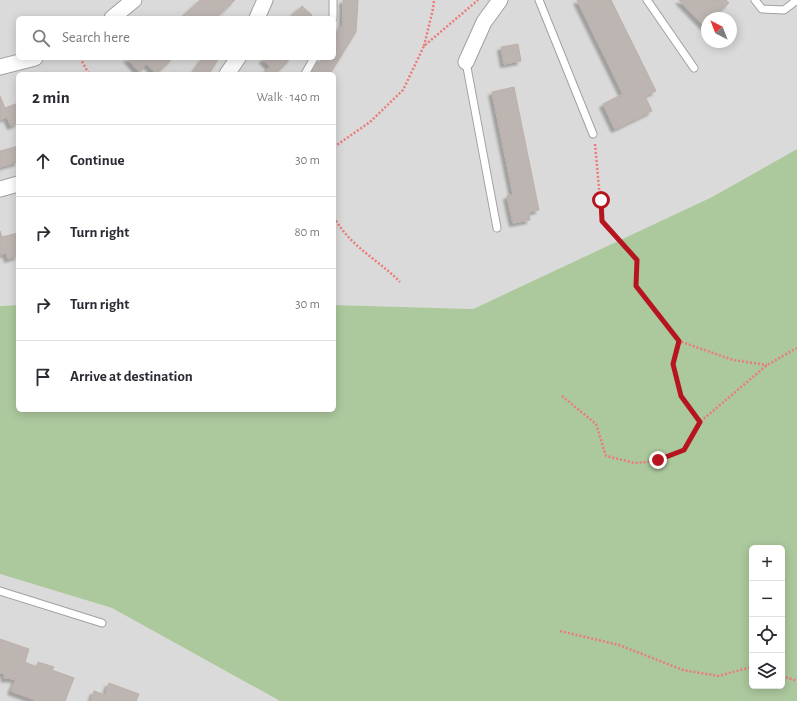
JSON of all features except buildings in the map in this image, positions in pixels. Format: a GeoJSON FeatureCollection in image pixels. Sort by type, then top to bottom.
{"type":"FeatureCollection","features":[{"type":"Feature","properties":{"kind":"street"},"geometry":{"type":"LineString","coordinates":[[114,16],[134,0]]}},
{"type":"Feature","properties":{"kind":"street"},"geometry":{"type":"LineString","coordinates":[[258,16],[265,0]]}},
{"type":"Feature","properties":{"kind":"street"},"geometry":{"type":"LineString","coordinates":[[466,62],[484,22],[500,0]]}},
{"type":"Feature","properties":{"kind":"street"},"geometry":{"type":"LineString","coordinates":[[0,67],[27,60]]}},
{"type":"Feature","properties":{"kind":"street"},"geometry":{"type":"LineString","coordinates":[[228,72],[236,60]]}},
{"type":"Feature","properties":{"kind":"street"},"geometry":{"type":"LineString","coordinates":[[0,189],[16,185]]}},
{"type":"Feature","properties":{"kind":"lane"},"geometry":{"type":"LineString","coordinates":[[333,0],[333,16]]}},
{"type":"Feature","properties":{"kind":"lane"},"geometry":{"type":"LineString","coordinates":[[539,0],[593,134]]}},
{"type":"Feature","properties":{"kind":"lane"},"geometry":{"type":"LineString","coordinates":[[647,0],[694,68]]}},
{"type":"Feature","properties":{"kind":"lane"},"geometry":{"type":"LineString","coordinates":[[755,0],[762,9],[784,10],[797,0]]}},
{"type":"Feature","properties":{"kind":"lane"},"geometry":{"type":"LineString","coordinates":[[306,72],[313,60]]}},
{"type":"Feature","properties":{"kind":"lane"},"geometry":{"type":"LineString","coordinates":[[466,62],[497,228]]}},
{"type":"Feature","properties":{"kind":"lane"},"geometry":{"type":"LineString","coordinates":[[0,591],[102,623]]}},
{"type":"Feature","properties":{"kind":"path"},"geometry":{"type":"LineString","coordinates":[[336,145],[370,122],[403,90],[424,46],[434,0]]}},
{"type":"Feature","properties":{"kind":"path"},"geometry":{"type":"LineString","coordinates":[[424,46],[478,0]]}},
{"type":"Feature","properties":{"kind":"path"},"geometry":{"type":"LineString","coordinates":[[81,60],[88,72]]}},
{"type":"Feature","properties":{"kind":"path"},"geometry":{"type":"LineString","coordinates":[[593,134],[602,221],[637,260],[636,286],[679,341],[733,360],[767,365]]}},
{"type":"Feature","properties":{"kind":"path"},"geometry":{"type":"LineString","coordinates":[[336,221],[341,230],[366,255],[400,282]]}},
{"type":"Feature","properties":{"kind":"path"},"geometry":{"type":"LineString","coordinates":[[679,341],[673,364],[681,396],[700,422]]}},
{"type":"Feature","properties":{"kind":"path"},"geometry":{"type":"LineString","coordinates":[[562,396],[596,424],[606,456],[635,463],[658,460],[684,450],[700,422],[767,365],[797,348]]}},
{"type":"Feature","properties":{"kind":"path"},"geometry":{"type":"LineString","coordinates":[[560,631],[619,645],[684,670],[718,676],[749,668]]}},
{"type":"Feature","properties":{"kind":"path"},"geometry":{"type":"LineString","coordinates":[[785,677],[797,681]]}},
{"type":"Feature","properties":{"kind":"shaded area"},"geometry":{"type":"Polygon","coordinates":[[[0,0],[797,0],[797,149],[712,197],[473,309],[336,305],[336,72],[16,72],[16,305],[0,306],[0,0]]]}},
{"type":"Feature","properties":{"kind":"shaded area"},"geometry":{"type":"Polygon","coordinates":[[[0,574],[112,608],[280,701],[0,701],[0,574]]]}},
{"type":"Feature","properties":{"kind":"green space"},"geometry":{"type":"Polygon","coordinates":[[[797,149],[797,701],[280,701],[112,608],[0,574],[0,306],[16,305],[16,412],[336,412],[336,305],[473,309],[712,197],[797,149]]]}},
{"type":"Feature","properties":{"kind":"route"},"geometry":{"type":"LineString","coordinates":[[601,200],[602,221],[637,260],[636,286],[679,341],[673,364],[681,396],[700,422],[684,450],[658,460]]}}]}
